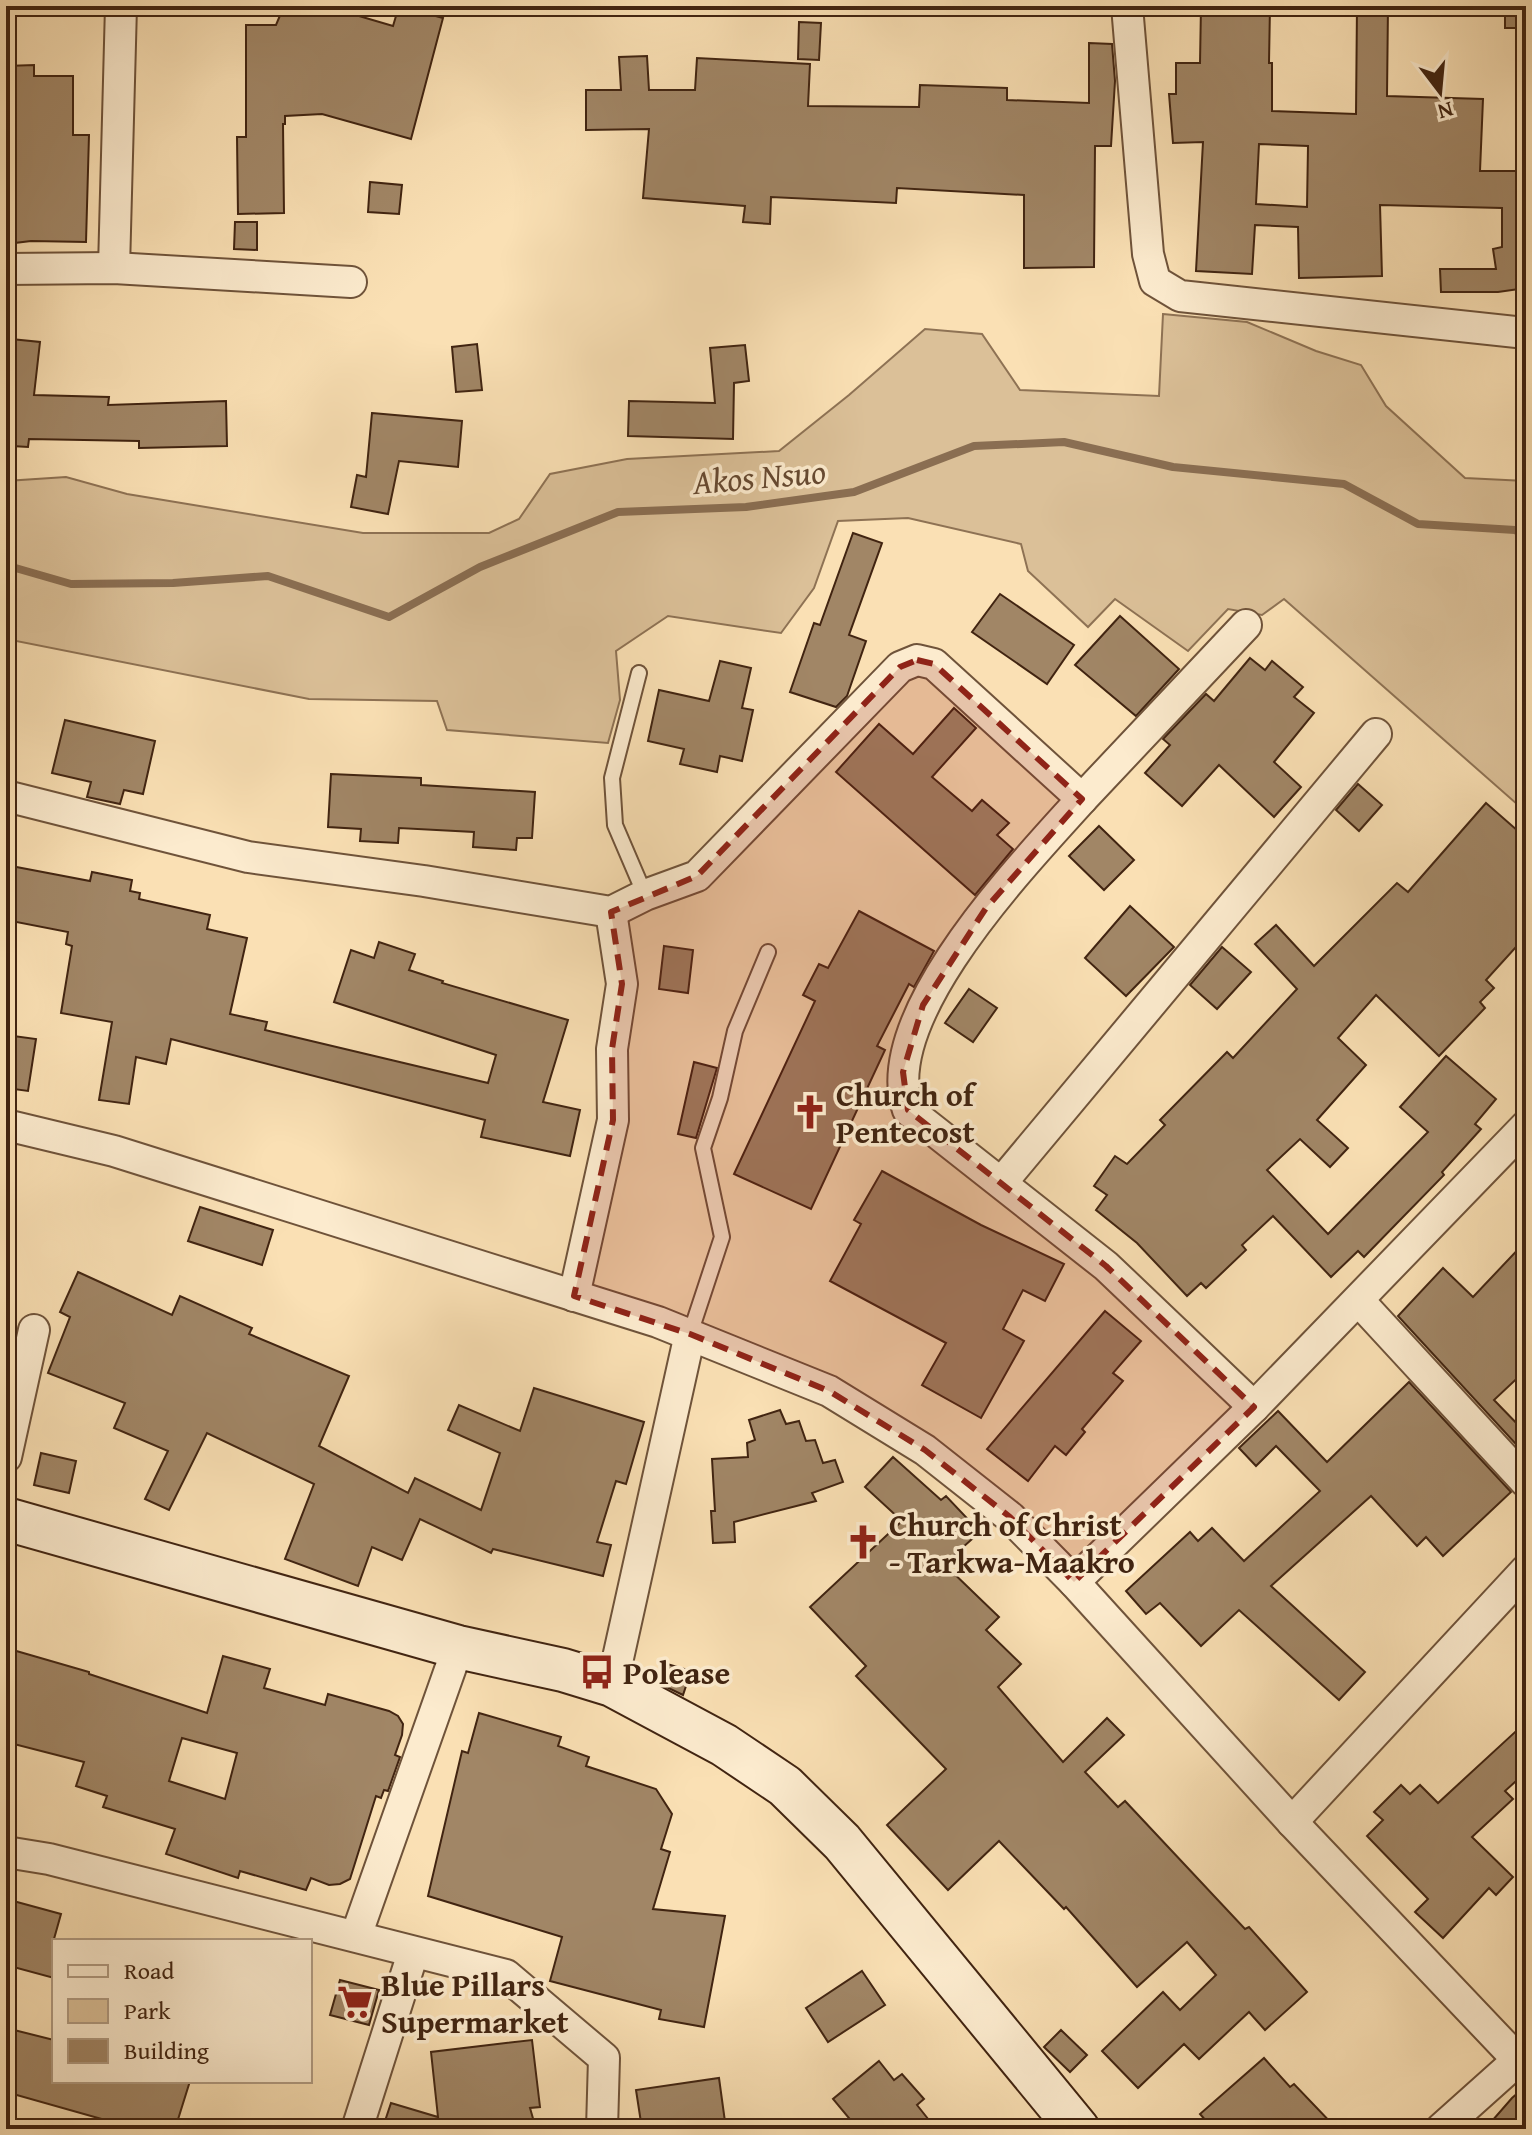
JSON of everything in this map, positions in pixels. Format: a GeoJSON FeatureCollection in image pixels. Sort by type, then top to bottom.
{"type":"FeatureCollection","features":[{"type":"Feature","properties":{"kind":"street"},"geometry":{"type":"LineString","coordinates":[[114,268],[121,6]]}},
{"type":"Feature","properties":{"kind":"street"},"geometry":{"type":"LineString","coordinates":[[1127,6],[1147,238],[1155,281],[1180,296],[1526,333]]}},
{"type":"Feature","properties":{"kind":"street"},"geometry":{"type":"LineString","coordinates":[[6,269],[114,268],[351,282]]}},
{"type":"Feature","properties":{"kind":"street"},"geometry":{"type":"LineString","coordinates":[[1246,625],[1082,799],[986,908],[923,1005],[910,1036],[902,1094],[908,1110],[1106,1266],[1254,1407]]}},
{"type":"Feature","properties":{"kind":"street"},"geometry":{"type":"LineString","coordinates":[[6,796],[248,857],[424,881],[611,912],[645,895],[697,876],[900,667],[917,660],[934,664],[1082,799]]}},
{"type":"Feature","properties":{"kind":"street"},"geometry":{"type":"LineString","coordinates":[[1002,1182],[1376,734]]}},
{"type":"Feature","properties":{"kind":"street"},"geometry":{"type":"LineString","coordinates":[[574,1296],[613,1120],[612,1049],[622,984],[611,912]]}},
{"type":"Feature","properties":{"kind":"street"},"geometry":{"type":"LineString","coordinates":[[6,1125],[114,1151],[690,1334],[829,1391],[925,1450],[1010,1517],[1074,1582],[1292,1822],[1522,2057],[1441,2129]]}},
{"type":"Feature","properties":{"kind":"street"},"geometry":{"type":"LineString","coordinates":[[1074,1582],[1254,1407],[1526,1126]]}},
{"type":"Feature","properties":{"kind":"street"},"geometry":{"type":"LineString","coordinates":[[1359,1301],[1526,1482]]}},
{"type":"Feature","properties":{"kind":"street"},"geometry":{"type":"LineString","coordinates":[[6,1457],[34,1330]]}},
{"type":"Feature","properties":{"kind":"street"},"geometry":{"type":"LineString","coordinates":[[612,1685],[690,1334]]}},
{"type":"Feature","properties":{"kind":"street"},"geometry":{"type":"LineString","coordinates":[[6,1519],[458,1647],[563,1670],[612,1685],[724,1745],[785,1786],[842,1842],[1078,2129]]}},
{"type":"Feature","properties":{"kind":"street"},"geometry":{"type":"LineString","coordinates":[[1292,1822],[1526,1570]]}},
{"type":"Feature","properties":{"kind":"street"},"geometry":{"type":"LineString","coordinates":[[356,1936],[458,1647]]}},
{"type":"Feature","properties":{"kind":"street"},"geometry":{"type":"LineString","coordinates":[[6,1852],[49,1859],[506,1975],[604,2058],[602,2129]]}},
{"type":"Feature","properties":{"kind":"street"},"geometry":{"type":"LineString","coordinates":[[357,2129],[413,1953]]}},
{"type":"Feature","properties":{"kind":"lane"},"geometry":{"type":"LineString","coordinates":[[639,673],[612,778],[615,825],[645,895]]}},
{"type":"Feature","properties":{"kind":"lane"},"geometry":{"type":"LineString","coordinates":[[690,1334],[722,1237],[703,1148],[720,1098],[735,1031],[768,952]]}},
{"type":"Feature","properties":{"kind":"highlighted area"},"geometry":{"type":"Polygon","coordinates":[[[917,660],[934,664],[1082,799],[986,908],[923,1005],[903,1072],[908,1110],[1106,1266],[1254,1407],[1074,1582],[1010,1517],[925,1450],[829,1391],[690,1334],[574,1296],[613,1120],[612,1049],[622,984],[611,912],[697,876],[900,667],[917,660]]]}},
{"type":"Feature","properties":{"kind":"green space"},"geometry":{"type":"Polygon","coordinates":[[[1163,314],[1247,322],[1316,351],[1361,365],[1386,406],[1465,478],[1526,481],[1526,812],[1284,599],[1262,615],[1228,609],[1188,651],[1115,599],[1088,627],[1028,571],[1021,544],[908,518],[838,521],[814,588],[781,633],[668,616],[616,651],[620,700],[608,743],[447,730],[437,701],[309,699],[6,639],[6,481],[66,477],[127,494],[363,533],[489,533],[519,519],[550,474],[627,459],[779,451],[925,329],[982,334],[1020,390],[1159,396],[1163,314]]]}},
{"type":"Feature","properties":{"kind":"building"},"geometry":{"type":"Polygon","coordinates":[[[284,6],[325,6],[393,26],[399,6],[443,18],[411,139],[322,114],[285,116],[284,213],[238,214],[237,137],[246,137],[246,25],[276,25],[284,6]]]}},
{"type":"Feature","properties":{"kind":"building"},"geometry":{"type":"Polygon","coordinates":[[[1201,6],[1270,6],[1272,111],[1356,114],[1357,6],[1388,6],[1387,96],[1483,99],[1480,171],[1526,171],[1526,288],[1498,292],[1441,292],[1440,269],[1496,269],[1493,249],[1502,247],[1502,208],[1380,205],[1382,276],[1299,278],[1298,227],[1255,225],[1252,274],[1196,271],[1203,142],[1173,143],[1169,94],[1176,94],[1176,63],[1200,63],[1201,6]],[[1259,144],[1256,204],[1307,207],[1308,146],[1259,144]]]}},
{"type":"Feature","properties":{"kind":"building"},"geometry":{"type":"Polygon","coordinates":[[[1505,6],[1526,6],[1526,28],[1505,28],[1505,6]]]}},
{"type":"Feature","properties":{"kind":"building"},"geometry":{"type":"Polygon","coordinates":[[[799,22],[821,23],[819,60],[798,59],[799,22]]]}},
{"type":"Feature","properties":{"kind":"building"},"geometry":{"type":"Polygon","coordinates":[[[1089,43],[1112,44],[1115,81],[1111,146],[1095,146],[1094,267],[1024,268],[1024,195],[897,188],[896,203],[771,197],[770,224],[743,222],[745,206],[643,198],[649,129],[586,130],[586,90],[621,90],[619,57],[647,56],[649,90],[695,90],[697,58],[810,64],[808,106],[919,107],[920,85],[1007,88],[1007,100],[1089,103],[1089,43]]]}},
{"type":"Feature","properties":{"kind":"building"},"geometry":{"type":"Polygon","coordinates":[[[34,65],[34,76],[73,76],[73,135],[89,135],[86,242],[6,244],[6,66],[34,65]]]}},
{"type":"Feature","properties":{"kind":"building"},"geometry":{"type":"Polygon","coordinates":[[[370,182],[402,185],[399,214],[368,212],[370,182]]]}},
{"type":"Feature","properties":{"kind":"building"},"geometry":{"type":"Polygon","coordinates":[[[235,222],[257,222],[257,250],[234,249],[235,222]]]}},
{"type":"Feature","properties":{"kind":"building"},"geometry":{"type":"Polygon","coordinates":[[[11,339],[40,342],[34,395],[109,397],[108,405],[226,401],[227,446],[139,448],[139,441],[29,439],[28,447],[12,446],[14,363],[8,362],[11,339]]]}},
{"type":"Feature","properties":{"kind":"building"},"geometry":{"type":"Polygon","coordinates":[[[477,344],[482,390],[456,392],[452,347],[477,344]]]}},
{"type":"Feature","properties":{"kind":"building"},"geometry":{"type":"Polygon","coordinates":[[[745,345],[749,381],[734,383],[733,439],[628,436],[629,401],[715,403],[710,348],[745,345]]]}},
{"type":"Feature","properties":{"kind":"building"},"geometry":{"type":"Polygon","coordinates":[[[372,413],[462,421],[458,467],[399,461],[388,514],[351,507],[357,475],[366,477],[372,413]]]}},
{"type":"Feature","properties":{"kind":"building"},"geometry":{"type":"Polygon","coordinates":[[[853,533],[882,543],[849,635],[866,641],[847,696],[836,707],[790,692],[814,623],[820,625],[853,533]]]}},
{"type":"Feature","properties":{"kind":"building"},"geometry":{"type":"Polygon","coordinates":[[[1000,594],[1074,645],[1047,684],[972,632],[1000,594]]]}},
{"type":"Feature","properties":{"kind":"building"},"geometry":{"type":"Polygon","coordinates":[[[1120,616],[1179,669],[1136,716],[1075,665],[1120,616]]]}},
{"type":"Feature","properties":{"kind":"building"},"geometry":{"type":"Polygon","coordinates":[[[1250,658],[1265,670],[1272,661],[1303,687],[1294,697],[1314,713],[1274,762],[1301,787],[1274,817],[1219,765],[1182,806],[1145,773],[1170,745],[1163,739],[1206,694],[1214,701],[1250,658]]]}},
{"type":"Feature","properties":{"kind":"building"},"geometry":{"type":"Polygon","coordinates":[[[720,661],[751,668],[742,708],[753,710],[742,761],[720,756],[717,772],[680,764],[684,749],[648,741],[659,690],[709,701],[720,661]]]}},
{"type":"Feature","properties":{"kind":"building"},"geometry":{"type":"Polygon","coordinates":[[[954,708],[976,728],[932,777],[972,811],[982,800],[1009,823],[997,835],[1013,849],[975,895],[836,772],[879,724],[913,754],[954,708]]]}},
{"type":"Feature","properties":{"kind":"building"},"geometry":{"type":"Polygon","coordinates":[[[65,720],[155,741],[143,794],[124,790],[120,804],[87,797],[91,782],[52,773],[65,720]]]}},
{"type":"Feature","properties":{"kind":"building"},"geometry":{"type":"Polygon","coordinates":[[[331,774],[421,778],[421,785],[535,792],[532,838],[517,838],[516,850],[473,847],[474,832],[399,828],[398,843],[360,841],[361,829],[328,827],[331,774]]]}},
{"type":"Feature","properties":{"kind":"building"},"geometry":{"type":"Polygon","coordinates":[[[1358,784],[1382,805],[1359,831],[1336,810],[1358,784]]]}},
{"type":"Feature","properties":{"kind":"building"},"geometry":{"type":"Polygon","coordinates":[[[1486,803],[1526,838],[1526,936],[1486,980],[1494,988],[1480,1002],[1485,1008],[1439,1056],[1376,995],[1338,1038],[1366,1065],[1317,1120],[1348,1148],[1330,1167],[1300,1139],[1267,1170],[1328,1234],[1428,1132],[1400,1107],[1446,1056],[1496,1099],[1475,1124],[1481,1129],[1442,1172],[1444,1175],[1364,1257],[1358,1251],[1331,1277],[1273,1216],[1242,1245],[1246,1250],[1206,1288],[1201,1283],[1187,1296],[1137,1243],[1096,1210],[1107,1195],[1094,1186],[1115,1156],[1127,1164],[1165,1125],[1160,1120],[1227,1052],[1233,1058],[1297,989],[1255,944],[1276,925],[1314,966],[1397,883],[1408,892],[1486,803]]]}},
{"type":"Feature","properties":{"kind":"building"},"geometry":{"type":"Polygon","coordinates":[[[1099,826],[1134,860],[1104,890],[1069,856],[1099,826]]]}},
{"type":"Feature","properties":{"kind":"building"},"geometry":{"type":"Polygon","coordinates":[[[6,865],[90,881],[92,872],[132,880],[130,891],[140,893],[139,899],[210,915],[207,929],[247,938],[230,1014],[267,1022],[265,1030],[488,1083],[496,1055],[334,1002],[351,950],[374,958],[379,942],[415,954],[409,970],[442,983],[568,1020],[543,1102],[580,1110],[570,1156],[481,1137],[485,1120],[171,1039],[166,1064],[136,1057],[129,1104],[99,1100],[112,1022],[61,1013],[72,946],[66,944],[68,932],[6,920],[6,865]]]}},
{"type":"Feature","properties":{"kind":"building"},"geometry":{"type":"Polygon","coordinates":[[[1130,906],[1174,947],[1126,996],[1085,958],[1130,906]]]}},
{"type":"Feature","properties":{"kind":"building","name":"Church of Pentecost"},"geometry":{"type":"Polygon","coordinates":[[[859,911],[934,951],[914,987],[909,984],[877,1046],[885,1050],[811,1209],[734,1174],[815,1001],[803,995],[819,964],[828,968],[859,911]]]}},
{"type":"Feature","properties":{"kind":"building"},"geometry":{"type":"Polygon","coordinates":[[[664,946],[693,950],[688,993],[659,989],[664,946]]]}},
{"type":"Feature","properties":{"kind":"building"},"geometry":{"type":"Polygon","coordinates":[[[1222,947],[1251,972],[1217,1009],[1190,985],[1222,947]]]}},
{"type":"Feature","properties":{"kind":"building"},"geometry":{"type":"Polygon","coordinates":[[[969,989],[997,1008],[973,1042],[945,1023],[969,989]]]}},
{"type":"Feature","properties":{"kind":"building"},"geometry":{"type":"Polygon","coordinates":[[[6,1035],[36,1039],[28,1091],[6,1088],[6,1035]]]}},
{"type":"Feature","properties":{"kind":"building"},"geometry":{"type":"Polygon","coordinates":[[[694,1062],[717,1068],[696,1138],[678,1134],[694,1062]]]}},
{"type":"Feature","properties":{"kind":"building"},"geometry":{"type":"Polygon","coordinates":[[[882,1171],[981,1225],[1064,1264],[1045,1301],[1023,1290],[1003,1329],[1024,1341],[981,1418],[922,1385],[946,1343],[830,1281],[861,1224],[854,1220],[882,1171]]]}},
{"type":"Feature","properties":{"kind":"building"},"geometry":{"type":"Polygon","coordinates":[[[200,1207],[273,1230],[262,1265],[188,1241],[200,1207]]]}},
{"type":"Feature","properties":{"kind":"building"},"geometry":{"type":"Polygon","coordinates":[[[1526,1241],[1526,1370],[1494,1400],[1526,1433],[1526,1455],[1398,1316],[1443,1268],[1473,1297],[1526,1241]]]}},
{"type":"Feature","properties":{"kind":"building"},"geometry":{"type":"Polygon","coordinates":[[[78,1272],[172,1315],[180,1296],[252,1328],[249,1334],[349,1376],[319,1446],[408,1493],[415,1478],[481,1510],[500,1453],[448,1430],[459,1405],[520,1431],[534,1388],[644,1422],[626,1484],[616,1481],[597,1542],[611,1545],[603,1576],[493,1549],[491,1553],[420,1519],[402,1560],[372,1547],[358,1586],[285,1559],[314,1484],[207,1433],[169,1510],[145,1499],[168,1451],[114,1428],[125,1403],[48,1373],[70,1317],[60,1312],[78,1272]]]}},
{"type":"Feature","properties":{"kind":"building"},"geometry":{"type":"Polygon","coordinates":[[[1105,1311],[1141,1341],[1113,1373],[1123,1381],[1082,1429],[1085,1432],[1066,1455],[1055,1446],[1028,1481],[987,1449],[1105,1311]]]}},
{"type":"Feature","properties":{"kind":"building"},"geometry":{"type":"Polygon","coordinates":[[[1409,1382],[1511,1492],[1443,1556],[1426,1537],[1417,1546],[1371,1496],[1271,1586],[1365,1672],[1339,1700],[1239,1610],[1201,1646],[1160,1603],[1146,1614],[1126,1591],[1190,1532],[1198,1541],[1212,1528],[1244,1561],[1320,1491],[1276,1446],[1256,1466],[1239,1448],[1278,1411],[1327,1462],[1409,1382]]]}},
{"type":"Feature","properties":{"kind":"building"},"geometry":{"type":"Polygon","coordinates":[[[780,1410],[786,1424],[799,1421],[806,1441],[815,1440],[823,1463],[835,1460],[843,1482],[812,1493],[816,1501],[734,1522],[735,1542],[713,1543],[712,1459],[748,1457],[747,1443],[755,1440],[749,1420],[780,1410]]]}},
{"type":"Feature","properties":{"kind":"building"},"geometry":{"type":"Polygon","coordinates":[[[41,1453],[76,1461],[69,1493],[34,1485],[41,1453]]]}},
{"type":"Feature","properties":{"kind":"building"},"geometry":{"type":"Polygon","coordinates":[[[893,1457],[941,1500],[946,1496],[980,1532],[944,1564],[999,1617],[986,1630],[1021,1664],[998,1687],[1063,1762],[1107,1718],[1124,1735],[1085,1772],[1118,1807],[1125,1801],[1245,1929],[1249,1927],[1307,1992],[1265,2030],[1249,2012],[1199,2059],[1184,2044],[1138,2088],[1102,2051],[1163,1992],[1180,2010],[1216,1975],[1187,1942],[1137,1987],[1066,1907],[1064,1909],[999,1841],[948,1890],[887,1825],[946,1769],[856,1676],[866,1666],[810,1607],[902,1521],[865,1487],[893,1457]]]}},
{"type":"Feature","properties":{"kind":"building"},"geometry":{"type":"Polygon","coordinates":[[[6,1648],[89,1672],[207,1713],[223,1656],[270,1669],[264,1688],[325,1705],[328,1694],[389,1711],[398,1716],[403,1724],[395,1755],[400,1757],[388,1791],[384,1790],[381,1798],[376,1796],[350,1879],[329,1885],[311,1878],[306,1890],[240,1871],[238,1878],[166,1854],[175,1829],[103,1807],[107,1796],[76,1786],[84,1762],[6,1742],[6,1648]],[[182,1738],[169,1781],[225,1799],[237,1753],[182,1738]]]}},
{"type":"Feature","properties":{"kind":"building"},"geometry":{"type":"Polygon","coordinates":[[[667,1664],[691,1671],[683,1695],[660,1684],[667,1664]]]}},
{"type":"Feature","properties":{"kind":"building"},"geometry":{"type":"Polygon","coordinates":[[[479,1713],[561,1737],[558,1746],[589,1757],[586,1766],[656,1789],[672,1814],[661,1849],[670,1852],[653,1909],[725,1916],[704,2027],[659,2019],[661,2010],[550,1981],[562,1937],[428,1896],[462,1751],[468,1753],[479,1713]]]}},
{"type":"Feature","properties":{"kind":"building"},"geometry":{"type":"Polygon","coordinates":[[[1526,1722],[1526,1772],[1505,1791],[1513,1799],[1472,1837],[1513,1877],[1496,1895],[1489,1888],[1443,1938],[1415,1912],[1428,1899],[1367,1836],[1383,1820],[1374,1812],[1401,1785],[1410,1794],[1420,1785],[1438,1803],[1526,1722]]]}},
{"type":"Feature","properties":{"kind":"building"},"geometry":{"type":"Polygon","coordinates":[[[6,1899],[61,1914],[52,1939],[52,1977],[6,1965],[6,1899]]]}},
{"type":"Feature","properties":{"kind":"building"},"geometry":{"type":"Polygon","coordinates":[[[862,1971],[885,2005],[828,2042],[806,2008],[862,1971]]]}},
{"type":"Feature","properties":{"kind":"building","name":"Blue Pillars Supermarket"},"geometry":{"type":"Polygon","coordinates":[[[340,1980],[379,1990],[369,2025],[330,2015],[340,1980]]]}},
{"type":"Feature","properties":{"kind":"building"},"geometry":{"type":"Polygon","coordinates":[[[6,2028],[52,2040],[52,2083],[189,2083],[175,2129],[137,2129],[6,2092],[6,2028]]]}},
{"type":"Feature","properties":{"kind":"building"},"geometry":{"type":"Polygon","coordinates":[[[1061,2030],[1087,2055],[1070,2072],[1044,2047],[1061,2030]]]}},
{"type":"Feature","properties":{"kind":"building"},"geometry":{"type":"Polygon","coordinates":[[[532,2040],[540,2107],[530,2108],[536,2129],[401,2129],[384,2124],[391,2103],[438,2117],[431,2052],[532,2040]]]}},
{"type":"Feature","properties":{"kind":"building"},"geometry":{"type":"Polygon","coordinates":[[[1264,2058],[1290,2087],[1294,2084],[1337,2129],[1213,2129],[1200,2114],[1264,2058]]]}},
{"type":"Feature","properties":{"kind":"building"},"geometry":{"type":"Polygon","coordinates":[[[879,2061],[894,2080],[902,2074],[924,2099],[917,2105],[936,2129],[858,2129],[833,2099],[879,2061]]]}},
{"type":"Feature","properties":{"kind":"building"},"geometry":{"type":"Polygon","coordinates":[[[719,2078],[726,2129],[642,2129],[636,2090],[719,2078]]]}},
{"type":"Feature","properties":{"kind":"building"},"geometry":{"type":"Polygon","coordinates":[[[1526,2086],[1526,2129],[1485,2129],[1512,2098],[1526,2086]]]}},
{"type":"Feature","properties":{"kind":"waterway","name":"Akos Nsuo"},"geometry":{"type":"LineString","coordinates":[[6,568],[12,567],[71,584],[173,583],[268,576],[389,617],[480,567],[618,512],[746,507],[854,492],[974,446],[1064,442],[1173,467],[1344,484],[1418,524],[1515,530],[1526,535]]}},
{"type":"Feature","properties":{"kind":"place","name":"Church of Pentecost"},"geometry":{"type":"Point","coordinates":[810,1112]}},
{"type":"Feature","properties":{"kind":"place","name":"Church of Christ - Tarkwa-Maakro"},"geometry":{"type":"Point","coordinates":[863,1542]}},
{"type":"Feature","properties":{"kind":"place","name":"Polease"},"geometry":{"type":"Point","coordinates":[597,1672]}},
{"type":"Feature","properties":{"kind":"place","name":"Blue Pillars Supermarket"},"geometry":{"type":"Point","coordinates":[355,2002]}}]}
